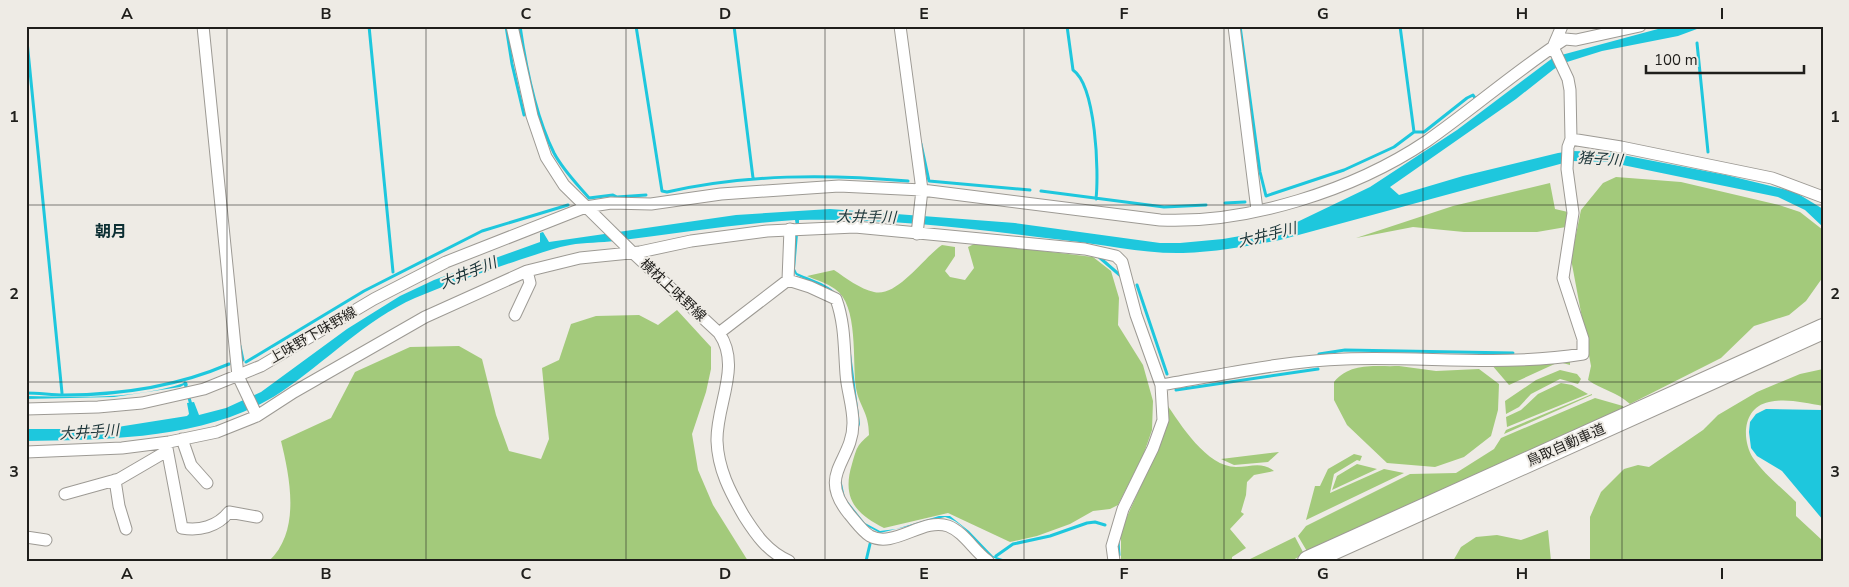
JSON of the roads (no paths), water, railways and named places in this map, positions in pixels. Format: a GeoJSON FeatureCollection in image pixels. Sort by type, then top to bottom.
{"type":"FeatureCollection","features":[{"type":"Feature","properties":{"kind":"highway","name":"鳥取自動車道"},"geometry":{"type":"LineString","coordinates":[[1308,561],[1823,329]]}},
{"type":"Feature","properties":{"kind":"highway","name":"鳥取自動車道"},"geometry":{"type":"LineString","coordinates":[[1328,561],[1646,420],[1823,338]]}},
{"type":"Feature","properties":{"kind":"street"},"geometry":{"type":"LineString","coordinates":[[203,26],[238,376],[257,416]]}},
{"type":"Feature","properties":{"kind":"street","name":"横枕上味野線"},"geometry":{"type":"LineString","coordinates":[[512,26],[532,116],[546,157],[564,184],[632,252],[719,332],[725,341],[729,358],[717,439],[720,468],[732,496],[753,531],[776,555],[789,561]]}},
{"type":"Feature","properties":{"kind":"street"},"geometry":{"type":"LineString","coordinates":[[900,26],[922,190],[917,234]]}},
{"type":"Feature","properties":{"kind":"street"},"geometry":{"type":"LineString","coordinates":[[1234,26],[1257,210]]}},
{"type":"Feature","properties":{"kind":"street"},"geometry":{"type":"LineString","coordinates":[[1161,385],[1303,363],[1345,359],[1514,360],[1583,354],[1583,339],[1562,278],[1573,213],[1568,169],[1568,147],[1571,140],[1568,79],[1553,47],[1562,26]]}},
{"type":"Feature","properties":{"kind":"street"},"geometry":{"type":"LineString","coordinates":[[1553,47],[1565,39],[1576,40],[1640,26]]}},
{"type":"Feature","properties":{"kind":"street","name":"上味野下味野線"},"geometry":{"type":"LineString","coordinates":[[26,409],[98,407],[142,403],[204,389],[238,376],[285,353],[381,296],[446,262],[586,207],[611,203],[651,204],[721,194],[839,186],[922,190],[1167,220],[1200,220],[1257,210],[1323,192],[1371,172],[1408,152],[1501,87],[1553,47]]}},
{"type":"Feature","properties":{"kind":"street"},"geometry":{"type":"LineString","coordinates":[[1571,140],[1621,147],[1772,178],[1823,197]]}},
{"type":"Feature","properties":{"kind":"street"},"geometry":{"type":"LineString","coordinates":[[65,494],[115,480],[166,447],[182,439],[216,432],[257,416],[294,392],[425,316],[527,271],[580,258],[632,252],[691,241],[790,229],[855,227],[1066,247],[1120,258],[1139,324],[1161,385],[1163,420],[1153,448],[1122,509],[1112,546],[1114,561]]}},
{"type":"Feature","properties":{"kind":"street"},"geometry":{"type":"LineString","coordinates":[[788,280],[790,229]]}},
{"type":"Feature","properties":{"kind":"street"},"geometry":{"type":"LineString","coordinates":[[515,315],[530,283],[527,271]]}},
{"type":"Feature","properties":{"kind":"street"},"geometry":{"type":"LineString","coordinates":[[719,332],[788,280]]}},
{"type":"Feature","properties":{"kind":"street"},"geometry":{"type":"LineString","coordinates":[[788,280],[810,287],[836,299],[842,316],[846,376],[853,424],[851,436],[834,479],[840,503],[862,529],[875,538],[885,539],[942,525],[955,530],[988,561]]}},
{"type":"Feature","properties":{"kind":"street"},"geometry":{"type":"LineString","coordinates":[[182,439],[191,465],[207,483]]}},
{"type":"Feature","properties":{"kind":"street"},"geometry":{"type":"LineString","coordinates":[[26,452],[166,447]]}},
{"type":"Feature","properties":{"kind":"street"},"geometry":{"type":"LineString","coordinates":[[166,447],[182,528],[196,530],[207,528],[225,517],[229,512],[257,517]]}},
{"type":"Feature","properties":{"kind":"street"},"geometry":{"type":"LineString","coordinates":[[115,480],[119,506],[126,529]]}},
{"type":"Feature","properties":{"kind":"street"},"geometry":{"type":"LineString","coordinates":[[26,537],[46,540]]}},
{"type":"Feature","properties":{"kind":"water"},"geometry":{"type":"Polygon","coordinates":[[[1669,26],[1705,26],[1678,36],[1602,51],[1567,62],[1554,69],[1516,99],[1390,187],[1399,195],[1463,176],[1558,153],[1572,151],[1607,152],[1726,175],[1795,192],[1823,209],[1823,227],[1805,210],[1778,197],[1608,162],[1571,161],[1280,240],[1208,251],[1183,253],[1153,252],[964,228],[832,220],[799,220],[799,226],[796,226],[795,220],[772,222],[610,242],[576,244],[519,260],[415,298],[379,318],[281,392],[253,408],[223,419],[191,428],[158,434],[91,440],[26,441],[26,429],[105,429],[187,416],[189,414],[187,403],[194,402],[199,415],[226,408],[261,392],[347,329],[400,296],[434,280],[540,242],[540,233],[543,232],[549,242],[736,215],[830,209],[1015,223],[1160,243],[1223,239],[1275,230],[1293,224],[1370,187],[1457,130],[1554,57],[1669,26]]]}},
{"type":"Feature","properties":{"kind":"water"},"geometry":{"type":"Polygon","coordinates":[[[792,232],[798,234],[795,269],[797,273],[825,285],[836,293],[796,275],[790,265],[792,232]]]}},
{"type":"Feature","properties":{"kind":"water"},"geometry":{"type":"Polygon","coordinates":[[[836,293],[845,307],[860,424],[841,479],[845,498],[865,523],[880,531],[896,529],[939,516],[950,516],[969,531],[993,556],[1009,561],[989,555],[963,527],[945,517],[880,533],[863,524],[843,498],[839,483],[853,444],[836,293]]]}},
{"type":"Feature","properties":{"kind":"water"},"geometry":{"type":"Polygon","coordinates":[[[187,382],[188,386],[186,384],[180,387],[149,392],[187,382]]]}},
{"type":"Feature","properties":{"kind":"water"},"geometry":{"type":"Polygon","coordinates":[[[126,395],[114,397],[26,399],[26,396],[126,395]]]}},
{"type":"Feature","properties":{"kind":"water"},"geometry":{"type":"Polygon","coordinates":[[[1766,409],[1823,410],[1823,520],[1782,471],[1757,456],[1751,448],[1750,422],[1756,414],[1766,409]]]}},
{"type":"Feature","properties":{"kind":"waterway"},"geometry":{"type":"LineString","coordinates":[[369,26],[393,272]]}},
{"type":"Feature","properties":{"kind":"waterway"},"geometry":{"type":"LineString","coordinates":[[506,26],[512,64],[524,115]]}},
{"type":"Feature","properties":{"kind":"waterway"},"geometry":{"type":"LineString","coordinates":[[520,26],[528,75],[536,107],[554,153],[566,171],[589,198],[613,195],[617,197],[646,195]]}},
{"type":"Feature","properties":{"kind":"waterway"},"geometry":{"type":"LineString","coordinates":[[636,26],[662,191],[667,192],[727,182],[787,177],[847,177],[908,181]]}},
{"type":"Feature","properties":{"kind":"waterway"},"geometry":{"type":"LineString","coordinates":[[734,26],[753,178]]}},
{"type":"Feature","properties":{"kind":"waterway"},"geometry":{"type":"LineString","coordinates":[[1067,26],[1073,70],[1081,79],[1087,93],[1091,111],[1096,151],[1096,199]]}},
{"type":"Feature","properties":{"kind":"waterway"},"geometry":{"type":"LineString","coordinates":[[1240,26],[1260,172],[1266,196],[1344,170],[1394,147],[1414,132],[1424,132],[1467,98],[1473,95],[1475,98]]}},
{"type":"Feature","properties":{"kind":"waterway"},"geometry":{"type":"LineString","coordinates":[[1400,26],[1414,132]]}},
{"type":"Feature","properties":{"kind":"waterway"},"geometry":{"type":"LineString","coordinates":[[26,31],[62,393]]}},
{"type":"Feature","properties":{"kind":"waterway"},"geometry":{"type":"LineString","coordinates":[[1697,43],[1708,152]]}},
{"type":"Feature","properties":{"kind":"waterway"},"geometry":{"type":"LineString","coordinates":[[921,144],[929,181],[1030,190]]}},
{"type":"Feature","properties":{"kind":"waterway"},"geometry":{"type":"LineString","coordinates":[[1041,191],[1164,207],[1206,205]]}},
{"type":"Feature","properties":{"kind":"waterway"},"geometry":{"type":"LineString","coordinates":[[1225,203],[1245,202]]}},
{"type":"Feature","properties":{"kind":"waterway"},"geometry":{"type":"LineString","coordinates":[[246,362],[364,291],[482,231],[568,205]]}},
{"type":"Feature","properties":{"kind":"waterway"},"geometry":{"type":"LineString","coordinates":[[1099,257],[1122,277]]}},
{"type":"Feature","properties":{"kind":"waterway"},"geometry":{"type":"LineString","coordinates":[[1137,285],[1167,374]]}},
{"type":"Feature","properties":{"kind":"waterway"},"geometry":{"type":"LineString","coordinates":[[240,346],[243,360]]}},
{"type":"Feature","properties":{"kind":"waterway"},"geometry":{"type":"LineString","coordinates":[[1319,354],[1345,350],[1513,353]]}},
{"type":"Feature","properties":{"kind":"waterway"},"geometry":{"type":"LineString","coordinates":[[26,393],[85,395],[127,391],[190,378],[229,364]]}},
{"type":"Feature","properties":{"kind":"waterway"},"geometry":{"type":"LineString","coordinates":[[1176,390],[1318,369]]}},
{"type":"Feature","properties":{"kind":"waterway"},"geometry":{"type":"LineString","coordinates":[[185,383],[191,405]]}},
{"type":"Feature","properties":{"kind":"waterway"},"geometry":{"type":"LineString","coordinates":[[996,556],[1013,544],[1050,536],[1087,523],[1095,522],[1105,525]]}},
{"type":"Feature","properties":{"kind":"waterway"},"geometry":{"type":"LineString","coordinates":[[1118,541],[1119,555]]}},
{"type":"Feature","properties":{"kind":"waterway"},"geometry":{"type":"LineString","coordinates":[[866,561],[870,544]]}},
{"type":"Feature","properties":{"kind":"district","name":"朝月"},"geometry":{"type":"Point","coordinates":[111,232]}},
{"type":"Feature","properties":{"kind":"water label","name":"猪子川"},"geometry":{"type":"Point","coordinates":[1600,159]}},
{"type":"Feature","properties":{"kind":"water label","name":"大井手川"},"geometry":{"type":"Point","coordinates":[866,217]}},
{"type":"Feature","properties":{"kind":"water label","name":"大井手川"},"geometry":{"type":"Point","coordinates":[1267,235]}},
{"type":"Feature","properties":{"kind":"water label","name":"大井手川"},"geometry":{"type":"Point","coordinates":[468,273]}},
{"type":"Feature","properties":{"kind":"water label","name":"大井手川"},"geometry":{"type":"Point","coordinates":[89,432]}}]}
